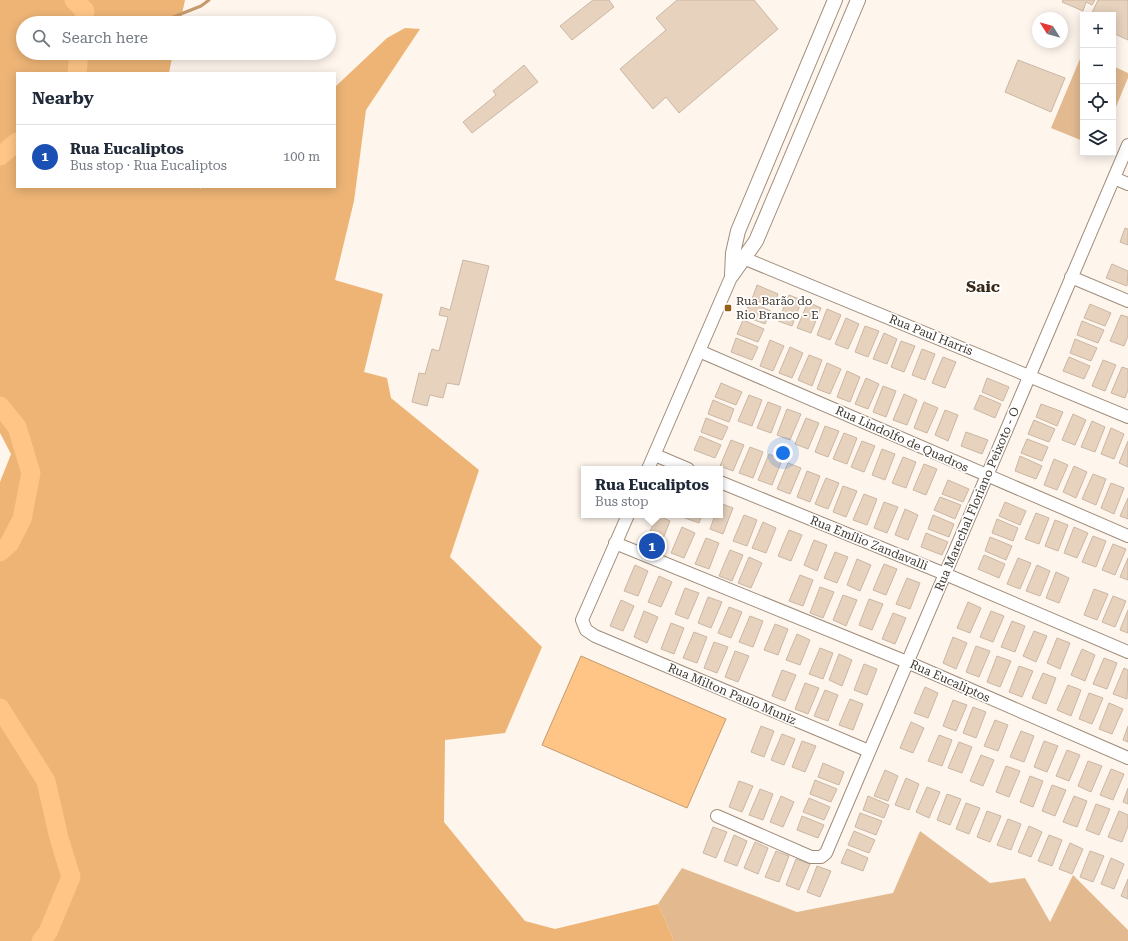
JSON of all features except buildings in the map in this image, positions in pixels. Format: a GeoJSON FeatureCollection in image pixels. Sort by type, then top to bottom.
{"type":"FeatureCollection","features":[{"type":"Feature","properties":{"kind":"street"},"geometry":{"type":"LineString","coordinates":[[649,466],[732,275],[739,256],[738,231],[836,0]]}},
{"type":"Feature","properties":{"kind":"street"},"geometry":{"type":"LineString","coordinates":[[739,256],[756,241],[858,0]]}},
{"type":"Feature","properties":{"kind":"street","name":"Rua Marechal Floriano Peixoto - O"},"geometry":{"type":"LineString","coordinates":[[717,816],[811,857],[820,857],[826,853],[1128,145]]}},
{"type":"Feature","properties":{"kind":"street"},"geometry":{"type":"LineString","coordinates":[[1114,178],[1128,184]]}},
{"type":"Feature","properties":{"kind":"street","name":"Rua Paul Harris"},"geometry":{"type":"LineString","coordinates":[[739,256],[1030,375],[1128,417]]}},
{"type":"Feature","properties":{"kind":"street"},"geometry":{"type":"LineString","coordinates":[[1072,278],[1128,301]]}},
{"type":"Feature","properties":{"kind":"street","name":"Rua Lindolfo de Quadros"},"geometry":{"type":"LineString","coordinates":[[699,351],[1128,536]]}},
{"type":"Feature","properties":{"kind":"street"},"geometry":{"type":"LineString","coordinates":[[654,456],[680,466]]}},
{"type":"Feature","properties":{"kind":"street","name":"Rua Emílio Zandavalli"},"geometry":{"type":"LineString","coordinates":[[723,483],[945,574],[1128,652]]}},
{"type":"Feature","properties":{"kind":"street"},"geometry":{"type":"LineString","coordinates":[[616,543],[627,518]]}},
{"type":"Feature","properties":{"kind":"street","name":"Rua Milton Paulo Muniz"},"geometry":{"type":"LineString","coordinates":[[616,543],[582,620],[586,630],[595,636],[869,751]]}},
{"type":"Feature","properties":{"kind":"street","name":"Rua Eucaliptos"},"geometry":{"type":"LineString","coordinates":[[616,543],[907,662],[1128,758]]}},
{"type":"Feature","properties":{"kind":"shaded area"},"geometry":{"type":"Polygon","coordinates":[[[0,0],[185,0],[182,16],[16,16],[16,60],[172,60],[169,72],[16,72],[16,188],[336,188],[336,86],[387,38],[405,28],[420,29],[366,110],[354,201],[335,280],[383,294],[364,372],[387,378],[391,398],[479,470],[450,557],[542,647],[505,733],[445,740],[444,822],[525,921],[555,929],[658,904],[674,941],[0,941],[0,482],[11,454],[0,433],[0,0]]]}},
{"type":"Feature","properties":{"kind":"shaded area"},"geometry":{"type":"Polygon","coordinates":[[[1080,59],[1080,140],[1051,128],[1080,59]]]}},
{"type":"Feature","properties":{"kind":"shaded area"},"geometry":{"type":"Polygon","coordinates":[[[1116,67],[1128,73],[1128,78],[1116,107],[1116,67]]]}},
{"type":"Feature","properties":{"kind":"shaded area"},"geometry":{"type":"Polygon","coordinates":[[[581,656],[726,719],[687,808],[542,745],[581,656]]]}},
{"type":"Feature","properties":{"kind":"shaded area"},"geometry":{"type":"Polygon","coordinates":[[[920,831],[990,883],[1025,878],[1050,922],[1073,875],[1128,930],[1128,941],[674,941],[658,904],[682,868],[797,912],[893,893],[920,831]]]}},
{"type":"Feature","properties":{"kind":"waterway"},"geometry":{"type":"LineString","coordinates":[[74,0],[85,11],[84,16]]}},
{"type":"Feature","properties":{"kind":"waterway"},"geometry":{"type":"LineString","coordinates":[[176,16],[201,6],[209,0]]}},
{"type":"Feature","properties":{"kind":"waterway"},"geometry":{"type":"LineString","coordinates":[[77,72],[78,60]]}},
{"type":"Feature","properties":{"kind":"waterway"},"geometry":{"type":"LineString","coordinates":[[0,156],[16,143]]}},
{"type":"Feature","properties":{"kind":"waterway"},"geometry":{"type":"LineString","coordinates":[[0,406],[17,427],[31,473],[22,519],[9,544],[0,552]]}},
{"type":"Feature","properties":{"kind":"waterway"},"geometry":{"type":"LineString","coordinates":[[0,708],[46,781],[59,838],[71,877],[48,932],[41,941]]}},
{"type":"Feature","properties":{"kind":"place","name":"Rua Barão do Rio Branco - E"},"geometry":{"type":"Point","coordinates":[728,308]}},
{"type":"Feature","properties":{"kind":"place","name":"Rua Eucaliptos"},"geometry":{"type":"Point","coordinates":[652,546]}},
{"type":"Feature","properties":{"kind":"district","name":"Saic"},"geometry":{"type":"Point","coordinates":[983,286]}}]}
